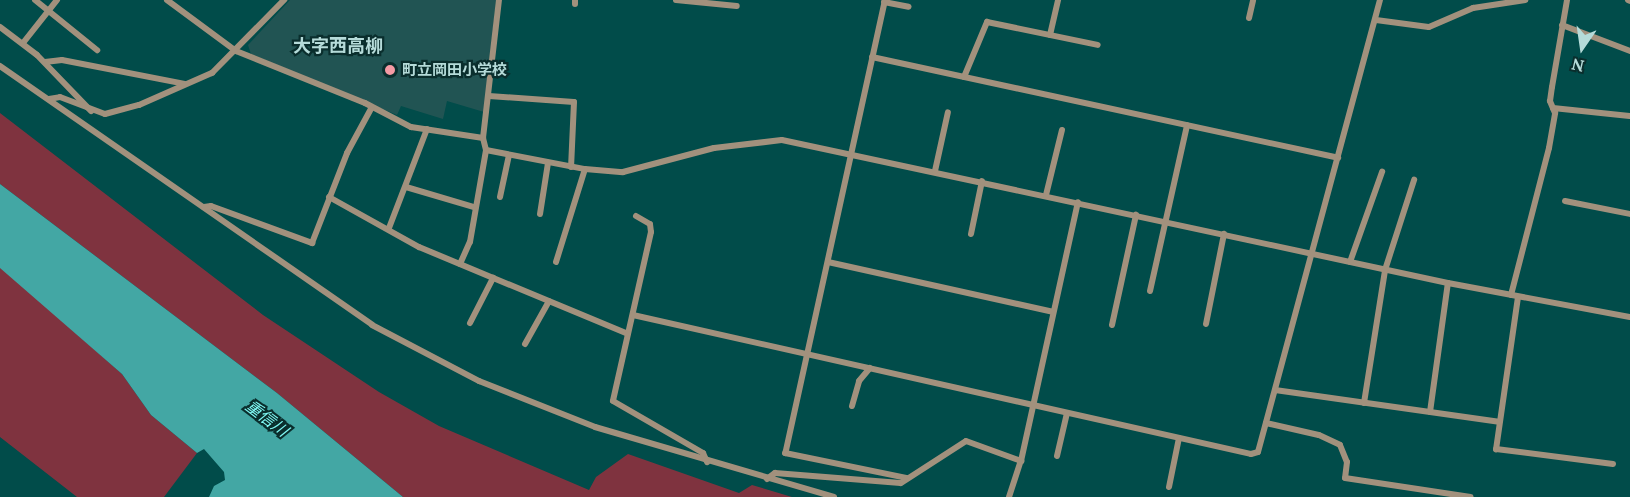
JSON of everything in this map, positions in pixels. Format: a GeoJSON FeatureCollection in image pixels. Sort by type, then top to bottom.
{"type":"FeatureCollection","features":[{"type":"Feature","properties":{"kind":"street"},"geometry":{"type":"LineString","coordinates":[[35,0],[97,50]]}},
{"type":"Feature","properties":{"kind":"street"},"geometry":{"type":"LineString","coordinates":[[23,43],[57,0]]}},
{"type":"Feature","properties":{"kind":"street"},"geometry":{"type":"LineString","coordinates":[[167,0],[236,51],[372,107],[411,127],[483,138]]}},
{"type":"Feature","properties":{"kind":"street"},"geometry":{"type":"LineString","coordinates":[[49,99],[60,98],[91,112],[105,114],[139,105],[212,73],[284,0]]}},
{"type":"Feature","properties":{"kind":"street"},"geometry":{"type":"LineString","coordinates":[[460,264],[470,242],[474,207],[486,150],[483,138],[498,0]]}},
{"type":"Feature","properties":{"kind":"street"},"geometry":{"type":"LineString","coordinates":[[676,0],[719,2],[736,6]]}},
{"type":"Feature","properties":{"kind":"street"},"geometry":{"type":"LineString","coordinates":[[1050,35],[1058,0]]}},
{"type":"Feature","properties":{"kind":"street"},"geometry":{"type":"LineString","coordinates":[[1249,18],[1253,0]]}},
{"type":"Feature","properties":{"kind":"street"},"geometry":{"type":"LineString","coordinates":[[633,315],[1251,454],[1258,452],[1380,0]]}},
{"type":"Feature","properties":{"kind":"street"},"geometry":{"type":"LineString","coordinates":[[1376,20],[1437,26],[1473,8],[1526,0]]}},
{"type":"Feature","properties":{"kind":"street"},"geometry":{"type":"LineString","coordinates":[[1567,0],[1550,100],[1553,108],[1549,148],[1514,296],[1496,449],[1613,464]]}},
{"type":"Feature","properties":{"kind":"street"},"geometry":{"type":"LineString","coordinates":[[907,478],[785,453],[885,1],[909,7]]}},
{"type":"Feature","properties":{"kind":"street"},"geometry":{"type":"LineString","coordinates":[[964,77],[987,22],[1098,45]]}},
{"type":"Feature","properties":{"kind":"street"},"geometry":{"type":"LineString","coordinates":[[1562,26],[1630,51]]}},
{"type":"Feature","properties":{"kind":"street"},"geometry":{"type":"LineString","coordinates":[[0,27],[45,62],[91,112]]}},
{"type":"Feature","properties":{"kind":"street"},"geometry":{"type":"LineString","coordinates":[[872,57],[1338,158]]}},
{"type":"Feature","properties":{"kind":"street"},"geometry":{"type":"LineString","coordinates":[[45,62],[62,60],[186,85]]}},
{"type":"Feature","properties":{"kind":"street"},"geometry":{"type":"LineString","coordinates":[[0,66],[372,325],[478,381],[595,427],[707,462],[834,497]]}},
{"type":"Feature","properties":{"kind":"street"},"geometry":{"type":"LineString","coordinates":[[489,96],[574,102],[571,167]]}},
{"type":"Feature","properties":{"kind":"street"},"geometry":{"type":"LineString","coordinates":[[203,207],[211,206],[312,243],[329,197],[372,107]]}},
{"type":"Feature","properties":{"kind":"street"},"geometry":{"type":"LineString","coordinates":[[1553,108],[1630,116]]}},
{"type":"Feature","properties":{"kind":"street"},"geometry":{"type":"LineString","coordinates":[[935,171],[948,112]]}},
{"type":"Feature","properties":{"kind":"street"},"geometry":{"type":"LineString","coordinates":[[1150,291],[1186,125]]}},
{"type":"Feature","properties":{"kind":"street"},"geometry":{"type":"LineString","coordinates":[[389,228],[427,129]]}},
{"type":"Feature","properties":{"kind":"street"},"geometry":{"type":"LineString","coordinates":[[1046,195],[1062,130]]}},
{"type":"Feature","properties":{"kind":"street"},"geometry":{"type":"LineString","coordinates":[[486,150],[571,167],[623,172],[714,148],[766,140],[851,153],[1385,270],[1630,317]]}},
{"type":"Feature","properties":{"kind":"street"},"geometry":{"type":"LineString","coordinates":[[500,196],[509,155]]}},
{"type":"Feature","properties":{"kind":"street"},"geometry":{"type":"LineString","coordinates":[[540,214],[549,163]]}},
{"type":"Feature","properties":{"kind":"street"},"geometry":{"type":"LineString","coordinates":[[556,262],[585,169]]}},
{"type":"Feature","properties":{"kind":"street"},"geometry":{"type":"LineString","coordinates":[[1350,262],[1382,172]]}},
{"type":"Feature","properties":{"kind":"street"},"geometry":{"type":"LineString","coordinates":[[1364,403],[1385,270],[1414,180]]}},
{"type":"Feature","properties":{"kind":"street"},"geometry":{"type":"LineString","coordinates":[[971,234],[982,181]]}},
{"type":"Feature","properties":{"kind":"street"},"geometry":{"type":"LineString","coordinates":[[406,187],[474,207]]}},
{"type":"Feature","properties":{"kind":"street"},"geometry":{"type":"LineString","coordinates":[[329,197],[389,228],[419,248],[628,334]]}},
{"type":"Feature","properties":{"kind":"street"},"geometry":{"type":"LineString","coordinates":[[1565,201],[1630,214]]}},
{"type":"Feature","properties":{"kind":"street"},"geometry":{"type":"LineString","coordinates":[[1009,497],[1021,461],[1078,202]]}},
{"type":"Feature","properties":{"kind":"street"},"geometry":{"type":"LineString","coordinates":[[1112,325],[1136,215]]}},
{"type":"Feature","properties":{"kind":"street"},"geometry":{"type":"LineString","coordinates":[[636,216],[650,224],[651,232],[613,401],[703,453],[707,462]]}},
{"type":"Feature","properties":{"kind":"street"},"geometry":{"type":"LineString","coordinates":[[1206,324],[1224,234]]}},
{"type":"Feature","properties":{"kind":"street"},"geometry":{"type":"LineString","coordinates":[[828,262],[1053,312]]}},
{"type":"Feature","properties":{"kind":"street"},"geometry":{"type":"LineString","coordinates":[[470,323],[493,278]]}},
{"type":"Feature","properties":{"kind":"street"},"geometry":{"type":"LineString","coordinates":[[1430,412],[1448,283]]}},
{"type":"Feature","properties":{"kind":"street"},"geometry":{"type":"LineString","coordinates":[[525,344],[549,301]]}},
{"type":"Feature","properties":{"kind":"street"},"geometry":{"type":"LineString","coordinates":[[852,406],[859,381],[870,368]]}},
{"type":"Feature","properties":{"kind":"street"},"geometry":{"type":"LineString","coordinates":[[1275,390],[1499,422]]}},
{"type":"Feature","properties":{"kind":"street"},"geometry":{"type":"LineString","coordinates":[[1057,456],[1066,413]]}},
{"type":"Feature","properties":{"kind":"street"},"geometry":{"type":"LineString","coordinates":[[1266,423],[1325,437],[1340,445],[1347,462],[1346,478],[1471,497]]}},
{"type":"Feature","properties":{"kind":"street"},"geometry":{"type":"LineString","coordinates":[[1168,487],[1179,438]]}},
{"type":"Feature","properties":{"kind":"street"},"geometry":{"type":"LineString","coordinates":[[767,479],[775,473],[901,483],[966,441],[1021,461]]}},
{"type":"Feature","properties":{"kind":"shaded area","name":"町立岡田小学校"},"geometry":{"type":"Polygon","coordinates":[[[290,0],[496,0],[484,112],[447,101],[443,119],[401,106],[397,115],[251,54],[248,45],[290,0]]]}},
{"type":"Feature","properties":{"kind":"shaded area"},"geometry":{"type":"Polygon","coordinates":[[[0,113],[263,315],[379,392],[439,426],[589,490],[596,477],[628,454],[739,493],[752,485],[792,497],[403,497],[277,393],[0,184],[0,113]]]}},
{"type":"Feature","properties":{"kind":"shaded area"},"geometry":{"type":"Polygon","coordinates":[[[0,266],[122,374],[151,415],[197,453],[164,497],[77,497],[0,437],[0,266]]]}},
{"type":"Feature","properties":{"kind":"water","name":"重信川"},"geometry":{"type":"Polygon","coordinates":[[[0,184],[277,393],[403,497],[209,497],[214,486],[225,480],[224,472],[204,449],[197,453],[151,415],[122,374],[0,268],[0,184]]]}},
{"type":"Feature","properties":{"kind":"place","name":"町立岡田小学校"},"geometry":{"type":"Point","coordinates":[390,70]}},
{"type":"Feature","properties":{"kind":"district","name":"大字西高柳"},"geometry":{"type":"Point","coordinates":[338,46]}}]}
